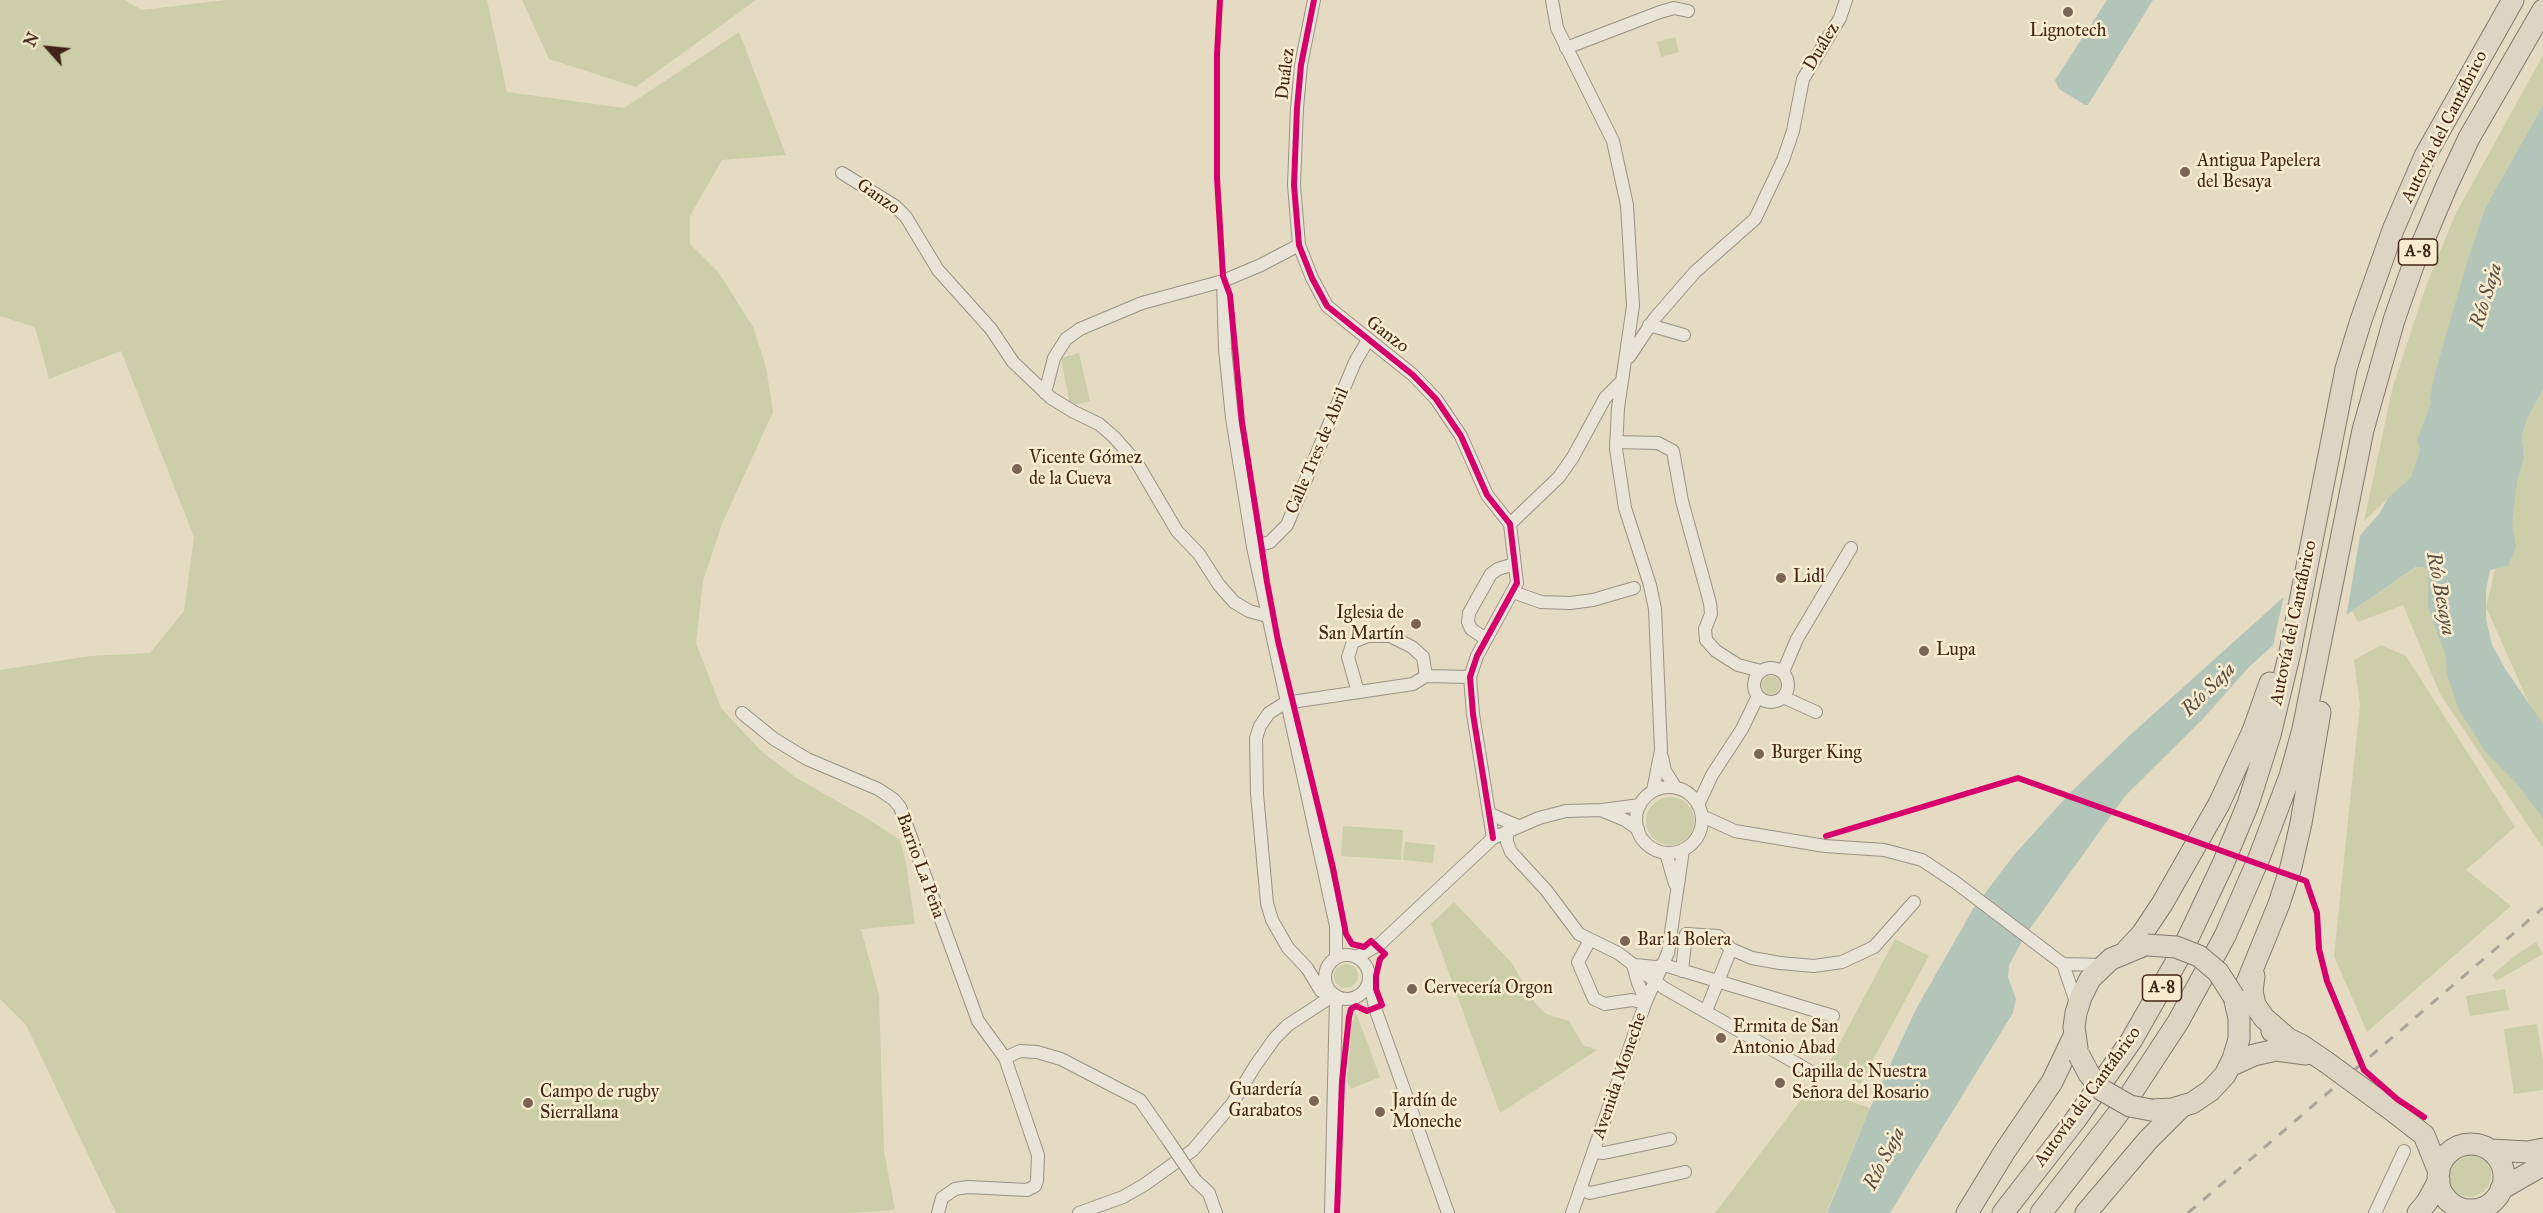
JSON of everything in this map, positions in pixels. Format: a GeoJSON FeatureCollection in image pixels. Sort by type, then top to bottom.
{"type":"FeatureCollection","features":[{"type":"Feature","properties":{"kind":"highway","name":"Autovía del Cantábrico"},"geometry":{"type":"LineString","coordinates":[[2003,1213],[2103,1082],[2157,997],[2179,957],[2223,864],[2248,804],[2261,733],[2290,652],[2346,369],[2382,259],[2430,147],[2513,0]]}},
{"type":"Feature","properties":{"kind":"highway","name":"Autovía del Cantábrico"},"geometry":{"type":"LineString","coordinates":[[2041,1213],[2138,1084],[2178,1022],[2206,972],[2244,893],[2270,831],[2315,705],[2369,406],[2394,320],[2446,185],[2469,138],[2543,10]]}},
{"type":"Feature","properties":{"kind":"highway"},"geometry":{"type":"LineString","coordinates":[[2286,1037],[2258,1011],[2252,987],[2276,921],[2291,867],[2303,813],[2315,705]]}},
{"type":"Feature","properties":{"kind":"highway"},"geometry":{"type":"LineString","coordinates":[[2137,948],[2261,733]]}},
{"type":"Feature","properties":{"kind":"highway"},"geometry":{"type":"LineString","coordinates":[[2236,1005],[2279,904],[2291,867]]}},
{"type":"Feature","properties":{"kind":"highway"},"geometry":{"type":"LineString","coordinates":[[2086,1213],[2148,1140],[2182,1107],[2210,1091],[2230,1066],[2239,1039],[2236,1005],[2218,972],[2199,956],[2176,947],[2137,948],[2103,965],[2090,979],[2077,1006],[2075,1034],[2079,1055],[2089,1074],[2103,1090],[2130,1106],[2151,1110],[2182,1107]]}},
{"type":"Feature","properties":{"kind":"highway"},"geometry":{"type":"LineString","coordinates":[[2236,1005],[2265,1027],[2308,1049],[2424,1135],[2451,1140],[2462,1145],[2480,1145],[2490,1150],[2528,1152],[2543,1149]]}},
{"type":"Feature","properties":{"kind":"highway"},"geometry":{"type":"LineString","coordinates":[[1967,1213],[2005,1151],[2052,1082],[2075,1034]]}},
{"type":"Feature","properties":{"kind":"highway"},"geometry":{"type":"LineString","coordinates":[[2230,1066],[2254,1055],[2276,1050],[2296,1051],[2326,1062]]}},
{"type":"Feature","properties":{"kind":"highway"},"geometry":{"type":"LineString","coordinates":[[2424,1135],[2447,1199],[2465,1211],[2486,1206],[2495,1199],[2501,1189],[2504,1179],[2502,1168],[2490,1150]]}},
{"type":"Feature","properties":{"kind":"highway"},"geometry":{"type":"LineString","coordinates":[[2418,1213],[2427,1202],[2448,1153],[2462,1145]]}},
{"type":"Feature","properties":{"kind":"highway"},"geometry":{"type":"LineString","coordinates":[[2501,1189],[2543,1165]]}},
{"type":"Feature","properties":{"kind":"street","name":"Duález"},"geometry":{"type":"LineString","coordinates":[[1295,154],[1301,65],[1314,0]]}},
{"type":"Feature","properties":{"kind":"street"},"geometry":{"type":"LineString","coordinates":[[1552,0],[1557,28],[1613,141],[1627,205],[1633,306],[1616,442],[1621,491],[1654,603],[1661,750],[1665,771],[1680,789],[1692,797],[1700,811],[1735,831]]}},
{"type":"Feature","properties":{"kind":"street","name":"Duález"},"geometry":{"type":"LineString","coordinates":[[1652,321],[1695,272],[1755,219],[1767,198],[1793,130],[1803,79],[1840,18],[1846,0]]}},
{"type":"Feature","properties":{"kind":"street"},"geometry":{"type":"LineString","coordinates":[[1566,48],[1660,12],[1674,8],[1689,11]]}},
{"type":"Feature","properties":{"kind":"street","name":"Ganzo"},"geometry":{"type":"LineString","coordinates":[[1295,154],[1299,245],[1312,278],[1327,306],[1413,375],[1436,399],[1461,436],[1487,495],[1510,524]]}},
{"type":"Feature","properties":{"kind":"street","name":"Ganzo"},"geometry":{"type":"LineString","coordinates":[[842,173],[895,206],[906,217],[938,270],[991,329],[1013,362],[1045,393],[1074,412],[1099,424],[1114,437],[1137,463],[1177,531],[1199,554],[1219,585],[1234,602],[1249,611],[1267,616]]}},
{"type":"Feature","properties":{"kind":"street"},"geometry":{"type":"LineString","coordinates":[[1045,393],[1054,358],[1066,339],[1080,329],[1142,303],[1223,281],[1261,265],[1299,245]]}},
{"type":"Feature","properties":{"kind":"street"},"geometry":{"type":"LineString","coordinates":[[1223,281],[1225,349],[1232,418],[1253,547],[1285,703],[1316,825],[1336,926],[1336,957],[1325,972],[1342,993],[1336,1046]]}},
{"type":"Feature","properties":{"kind":"street"},"geometry":{"type":"LineString","coordinates":[[1633,306],[1652,321],[1684,335]]}},
{"type":"Feature","properties":{"kind":"street"},"geometry":{"type":"LineString","coordinates":[[1625,364],[1652,321]]}},
{"type":"Feature","properties":{"kind":"street","name":"Calle Tres de Abril"},"geometry":{"type":"LineString","coordinates":[[1253,547],[1270,542],[1287,525],[1355,362],[1368,340]]}},
{"type":"Feature","properties":{"kind":"street"},"geometry":{"type":"LineString","coordinates":[[1493,838],[1475,725],[1470,677],[1477,656],[1517,583],[1510,524],[1559,477],[1573,458],[1605,398],[1622,381]]}},
{"type":"Feature","properties":{"kind":"street"},"geometry":{"type":"LineString","coordinates":[[1616,442],[1658,443],[1673,451],[1682,501],[1703,569],[1710,603],[1711,614],[1705,629],[1706,640],[1712,648],[1738,664],[1754,683],[1758,696],[1742,729],[1712,776],[1700,811],[1700,833],[1693,843],[1683,850],[1666,853],[1645,844],[1636,819],[1640,805],[1653,791],[1661,750]]}},
{"type":"Feature","properties":{"kind":"street"},"geometry":{"type":"LineString","coordinates":[[1754,683],[1772,670],[1797,639],[1851,548]]}},
{"type":"Feature","properties":{"kind":"street"},"geometry":{"type":"LineString","coordinates":[[1486,639],[1471,629],[1468,622],[1469,613],[1491,574],[1514,564]]}},
{"type":"Feature","properties":{"kind":"street"},"geometry":{"type":"LineString","coordinates":[[1513,592],[1541,602],[1570,603],[1593,600],[1634,588]]}},
{"type":"Feature","properties":{"kind":"street"},"geometry":{"type":"LineString","coordinates":[[1358,692],[1347,657],[1353,642],[1368,636],[1390,636],[1412,647],[1423,657],[1426,676]]}},
{"type":"Feature","properties":{"kind":"street"},"geometry":{"type":"LineString","coordinates":[[1738,664],[1772,670],[1786,692],[1813,710]]}},
{"type":"Feature","properties":{"kind":"street"},"geometry":{"type":"LineString","coordinates":[[1448,1213],[1375,1008],[1342,993],[1307,968],[1288,948],[1272,920],[1267,903],[1257,794],[1256,738],[1269,714],[1285,703],[1413,684],[1426,676],[1470,677]]}},
{"type":"Feature","properties":{"kind":"street"},"geometry":{"type":"LineString","coordinates":[[1742,729],[1762,707],[1786,692]]}},
{"type":"Feature","properties":{"kind":"street"},"geometry":{"type":"LineString","coordinates":[[1758,696],[1770,702]]}},
{"type":"Feature","properties":{"kind":"street","name":"Barrio La Peña"},"geometry":{"type":"LineString","coordinates":[[742,713],[757,727],[807,759],[878,789],[900,807],[978,1021],[1005,1058],[1038,1155],[1035,1186],[1027,1190],[968,1187],[955,1189],[942,1198],[938,1213]]}},
{"type":"Feature","properties":{"kind":"street"},"geometry":{"type":"LineString","coordinates":[[1653,791],[1697,786],[1712,776]]}},
{"type":"Feature","properties":{"kind":"street"},"geometry":{"type":"LineString","coordinates":[[1366,967],[1377,947],[1493,838],[1539,818],[1566,812],[1640,805]]}},
{"type":"Feature","properties":{"kind":"street"},"geometry":{"type":"LineString","coordinates":[[1602,810],[1625,820],[1638,829]]}},
{"type":"Feature","properties":{"kind":"street"},"geometry":{"type":"LineString","coordinates":[[1490,814],[1512,829]]}},
{"type":"Feature","properties":{"kind":"street","name":"Avenida Moneche"},"geometry":{"type":"LineString","coordinates":[[1512,829],[1507,842],[1511,852],[1546,890],[1579,934],[1618,953],[1653,985]]}},
{"type":"Feature","properties":{"kind":"street"},"geometry":{"type":"LineString","coordinates":[[1700,833],[1735,831],[1799,843],[1884,850],[1922,860],[1956,882],[2063,964],[2077,1006]]}},
{"type":"Feature","properties":{"kind":"street","name":"Avenida Moneche"},"geometry":{"type":"LineString","coordinates":[[1572,1213],[1646,1002],[1668,953],[1683,850]]}},
{"type":"Feature","properties":{"kind":"street","name":"Avenida Moneche"},"geometry":{"type":"LineString","coordinates":[[1666,853],[1676,888]]}},
{"type":"Feature","properties":{"kind":"street"},"geometry":{"type":"LineString","coordinates":[[1682,972],[1686,934],[1718,936],[1731,949],[1752,958],[1814,966],[1842,962],[1874,947],[1914,902]]}},
{"type":"Feature","properties":{"kind":"street"},"geometry":{"type":"LineString","coordinates":[[1079,1213],[1115,1200],[1144,1185],[1193,1150],[1232,1104],[1275,1038],[1306,1013],[1369,980],[1366,967],[1353,956],[1336,926]]}},
{"type":"Feature","properties":{"kind":"street"},"geometry":{"type":"LineString","coordinates":[[1590,940],[1578,962],[1594,999],[1605,1004],[1632,1000],[1646,1002]]}},
{"type":"Feature","properties":{"kind":"street"},"geometry":{"type":"LineString","coordinates":[[1336,957],[1353,956],[1377,947]]}},
{"type":"Feature","properties":{"kind":"street"},"geometry":{"type":"LineString","coordinates":[[1706,1011],[1731,949]]}},
{"type":"Feature","properties":{"kind":"street"},"geometry":{"type":"LineString","coordinates":[[2063,964],[2103,965]]}},
{"type":"Feature","properties":{"kind":"street"},"geometry":{"type":"LineString","coordinates":[[1633,965],[1655,967],[1664,965],[1833,1016]]}},
{"type":"Feature","properties":{"kind":"street","name":"Avenida Moneche"},"geometry":{"type":"LineString","coordinates":[[1633,965],[1646,1002]]}},
{"type":"Feature","properties":{"kind":"street","name":"Avenida Moneche"},"geometry":{"type":"LineString","coordinates":[[1638,983],[1653,985],[1706,1011],[1808,1071]]}},
{"type":"Feature","properties":{"kind":"street"},"geometry":{"type":"LineString","coordinates":[[1331,1213],[1335,1025],[1342,993]]}},
{"type":"Feature","properties":{"kind":"street"},"geometry":{"type":"LineString","coordinates":[[1306,1013],[1325,1015],[1335,1025]]}},
{"type":"Feature","properties":{"kind":"street"},"geometry":{"type":"LineString","coordinates":[[1005,1058],[1020,1051],[1036,1052],[1061,1059],[1140,1100],[1196,1180],[1209,1193],[1216,1213]]}},
{"type":"Feature","properties":{"kind":"street","name":"Avenida Moneche"},"geometry":{"type":"LineString","coordinates":[[1594,1152],[1604,1153],[1670,1139]]}},
{"type":"Feature","properties":{"kind":"street"},"geometry":{"type":"LineString","coordinates":[[2375,1213],[2404,1150]]}},
{"type":"Feature","properties":{"kind":"street"},"geometry":{"type":"LineString","coordinates":[[1580,1189],[1590,1193],[1685,1172]]}},
{"type":"Feature","properties":{"kind":"green space"},"geometry":{"type":"Polygon","coordinates":[[[0,0],[124,0],[142,10],[225,0],[487,0],[507,92],[624,108],[739,32],[786,155],[722,160],[690,216],[690,244],[719,273],[753,327],[766,367],[773,412],[722,524],[703,581],[696,643],[721,708],[761,751],[795,777],[900,840],[906,863],[915,924],[861,929],[879,995],[884,1151],[895,1210],[848,1213],[116,1213],[26,1025],[0,999],[0,670],[90,656],[150,653],[184,611],[194,537],[121,351],[49,379],[35,327],[0,316],[0,0]]]}},
{"type":"Feature","properties":{"kind":"green space"},"geometry":{"type":"Polygon","coordinates":[[[522,0],[756,0],[636,87],[549,59],[522,0]]]}},
{"type":"Feature","properties":{"kind":"green space"},"geometry":{"type":"Polygon","coordinates":[[[1675,37],[1679,52],[1661,57],[1657,42],[1675,37]]]}},
{"type":"Feature","properties":{"kind":"green space"},"geometry":{"type":"Polygon","coordinates":[[[2543,55],[2543,105],[2485,208],[2435,373],[2431,403],[2417,439],[2420,451],[2417,464],[2411,477],[2364,521],[2393,386],[2426,286],[2455,215],[2543,55]]]}},
{"type":"Feature","properties":{"kind":"green space"},"geometry":{"type":"Polygon","coordinates":[[[1079,353],[1090,401],[1070,406],[1061,358],[1079,353]]]}},
{"type":"Feature","properties":{"kind":"green space"},"geometry":{"type":"Polygon","coordinates":[[[2543,390],[2543,724],[2531,708],[2486,607],[2519,468],[2524,458],[2522,436],[2527,419],[2543,390]]]}},
{"type":"Feature","properties":{"kind":"green space"},"geometry":{"type":"Polygon","coordinates":[[[2417,567],[2428,568],[2428,608],[2446,657],[2543,815],[2543,848],[2440,694],[2403,605],[2358,622],[2352,611],[2417,567]]]}},
{"type":"Feature","properties":{"kind":"green space"},"geometry":{"type":"Polygon","coordinates":[[[2381,645],[2406,656],[2515,827],[2466,870],[2511,906],[2367,1032],[2334,956],[2360,705],[2354,660],[2381,645]]]}},
{"type":"Feature","properties":{"kind":"green space"},"geometry":{"type":"Polygon","coordinates":[[[1767,676],[1775,676],[1780,681],[1778,692],[1767,694],[1762,689],[1762,681],[1767,676]]]}},
{"type":"Feature","properties":{"kind":"green space"},"geometry":{"type":"Polygon","coordinates":[[[1670,797],[1687,804],[1694,821],[1687,838],[1670,845],[1653,838],[1646,821],[1653,804],[1670,797]]]}},
{"type":"Feature","properties":{"kind":"green space"},"geometry":{"type":"Polygon","coordinates":[[[1343,826],[1403,830],[1401,860],[1341,856],[1343,826]]]}},
{"type":"Feature","properties":{"kind":"green space"},"geometry":{"type":"Polygon","coordinates":[[[1405,842],[1435,845],[1433,863],[1403,860],[1405,842]]]}},
{"type":"Feature","properties":{"kind":"green space"},"geometry":{"type":"Polygon","coordinates":[[[1454,902],[1511,962],[1536,1004],[1546,1014],[1569,1021],[1583,1045],[1597,1050],[1500,1113],[1431,924],[1454,902]]]}},
{"type":"Feature","properties":{"kind":"green space"},"geometry":{"type":"Polygon","coordinates":[[[1895,939],[1929,956],[1860,1084],[1826,1069],[1895,939]]]}},
{"type":"Feature","properties":{"kind":"green space"},"geometry":{"type":"Polygon","coordinates":[[[2536,942],[2543,954],[2496,981],[2492,975],[2536,942]]]}},
{"type":"Feature","properties":{"kind":"green space"},"geometry":{"type":"Polygon","coordinates":[[[1346,964],[1355,967],[1358,976],[1355,985],[1346,988],[1337,985],[1334,976],[1337,967],[1346,964]]]}},
{"type":"Feature","properties":{"kind":"green space"},"geometry":{"type":"Polygon","coordinates":[[[2505,989],[2509,1010],[2470,1016],[2466,996],[2505,989]]]}},
{"type":"Feature","properties":{"kind":"green space"},"geometry":{"type":"Polygon","coordinates":[[[1356,1013],[1380,1077],[1351,1089],[1347,1081],[1352,1023],[1356,1013]]]}},
{"type":"Feature","properties":{"kind":"green space"},"geometry":{"type":"Polygon","coordinates":[[[2537,1024],[2543,1061],[2543,1090],[2514,1094],[2504,1029],[2537,1024]]]}},
{"type":"Feature","properties":{"kind":"green space"},"geometry":{"type":"Polygon","coordinates":[[[1810,1088],[1870,1108],[1826,1213],[1715,1213],[1810,1088]]]}},
{"type":"Feature","properties":{"kind":"green space"},"geometry":{"type":"Polygon","coordinates":[[[2469,1153],[2485,1159],[2491,1175],[2485,1191],[2469,1197],[2453,1191],[2447,1175],[2453,1159],[2469,1153]]]}},
{"type":"Feature","properties":{"kind":"water"},"geometry":{"type":"Polygon","coordinates":[[[2107,0],[2153,0],[2088,105],[2085,105],[2059,89],[2055,80],[2107,0]]]}},
{"type":"Feature","properties":{"kind":"water"},"geometry":{"type":"Polygon","coordinates":[[[2543,105],[2543,390],[2527,419],[2522,436],[2524,458],[2517,481],[2512,523],[2516,547],[2508,566],[2490,570],[2486,590],[2486,619],[2492,645],[2543,724],[2543,818],[2517,784],[2485,751],[2459,710],[2447,675],[2446,657],[2428,608],[2428,568],[2416,567],[2343,617],[2280,639],[2249,667],[2202,720],[2125,796],[2026,934],[2009,965],[2008,977],[2016,999],[2013,1013],[1890,1213],[1827,1213],[1870,1108],[1916,1009],[1973,909],[2014,855],[2069,794],[2129,736],[2288,593],[2355,541],[2379,514],[2388,498],[2411,477],[2420,451],[2417,439],[2431,403],[2435,373],[2485,208],[2543,105]]]}},
{"type":"Feature","properties":{"kind":"pier"},"geometry":{"type":"Polygon","coordinates":[[[2361,530],[2346,618],[2314,635],[2282,642],[2272,650],[2285,591],[2342,550],[2361,530]]]}},
{"type":"Feature","properties":{"kind":"railway"},"geometry":{"type":"LineString","coordinates":[[2188,1213],[2543,908]]}},
{"type":"Feature","properties":{"kind":"cycle path"},"geometry":{"type":"LineString","coordinates":[[1220,0],[1217,54],[1217,178],[1223,276],[1230,295],[1242,422],[1267,582],[1278,641],[1333,868],[1346,934],[1352,944],[1364,947],[1371,941],[1385,954],[1380,959],[1376,976],[1376,989],[1382,1005],[1367,1011],[1356,1006],[1351,1009],[1349,1017],[1342,1081],[1337,1213]]}},
{"type":"Feature","properties":{"kind":"cycle path"},"geometry":{"type":"LineString","coordinates":[[1314,0],[1301,65],[1297,108],[1294,185],[1299,245],[1312,278],[1327,306],[1413,375],[1436,399],[1461,436],[1487,495],[1510,524],[1517,583],[1477,656],[1470,677],[1473,714],[1493,838]]}},
{"type":"Feature","properties":{"kind":"cycle path"},"geometry":{"type":"LineString","coordinates":[[1826,836],[2018,778],[2306,881],[2317,913],[2319,949],[2327,981],[2364,1070],[2397,1099],[2424,1117]]}},
{"type":"Feature","properties":{"kind":"place","name":"Lignotech"},"geometry":{"type":"Point","coordinates":[2068,12]}},
{"type":"Feature","properties":{"kind":"place","name":"Antigua Papelera del Besaya"},"geometry":{"type":"Point","coordinates":[2185,172]}},
{"type":"Feature","properties":{"kind":"place","name":"Vicente Gómez de la Cueva"},"geometry":{"type":"Point","coordinates":[1017,469]}},
{"type":"Feature","properties":{"kind":"place","name":"Lidl"},"geometry":{"type":"Point","coordinates":[1781,578]}},
{"type":"Feature","properties":{"kind":"place","name":"Iglesia de San Martín"},"geometry":{"type":"Point","coordinates":[1416,624]}},
{"type":"Feature","properties":{"kind":"place","name":"Lupa"},"geometry":{"type":"Point","coordinates":[1924,651]}},
{"type":"Feature","properties":{"kind":"place","name":"Burger King"},"geometry":{"type":"Point","coordinates":[1759,754]}},
{"type":"Feature","properties":{"kind":"place","name":"Bar la Bolera"},"geometry":{"type":"Point","coordinates":[1625,941]}},
{"type":"Feature","properties":{"kind":"place","name":"Cervecería Orgon"},"geometry":{"type":"Point","coordinates":[1412,989]}},
{"type":"Feature","properties":{"kind":"place","name":"Ermita de San Antonio Abad"},"geometry":{"type":"Point","coordinates":[1721,1038]}},
{"type":"Feature","properties":{"kind":"place","name":"Capilla de Nuestra Señora del Rosario"},"geometry":{"type":"Point","coordinates":[1780,1083]}},
{"type":"Feature","properties":{"kind":"place","name":"Guardería Garabatos"},"geometry":{"type":"Point","coordinates":[1314,1101]}},
{"type":"Feature","properties":{"kind":"place","name":"Campo de rugby Sierrallana"},"geometry":{"type":"Point","coordinates":[528,1103]}},
{"type":"Feature","properties":{"kind":"place","name":"Jardín de Moneche"},"geometry":{"type":"Point","coordinates":[1380,1112]}},
{"type":"Feature","properties":{"kind":"water label","name":"Río Saja"},"geometry":{"type":"Point","coordinates":[2487,296]}},
{"type":"Feature","properties":{"kind":"water label","name":"Río Besaya"},"geometry":{"type":"Point","coordinates":[2440,594]}},
{"type":"Feature","properties":{"kind":"water label","name":"Río Saja"},"geometry":{"type":"Point","coordinates":[2209,690]}},
{"type":"Feature","properties":{"kind":"water label","name":"Río Saja"},"geometry":{"type":"Point","coordinates":[1885,1159]}}]}
